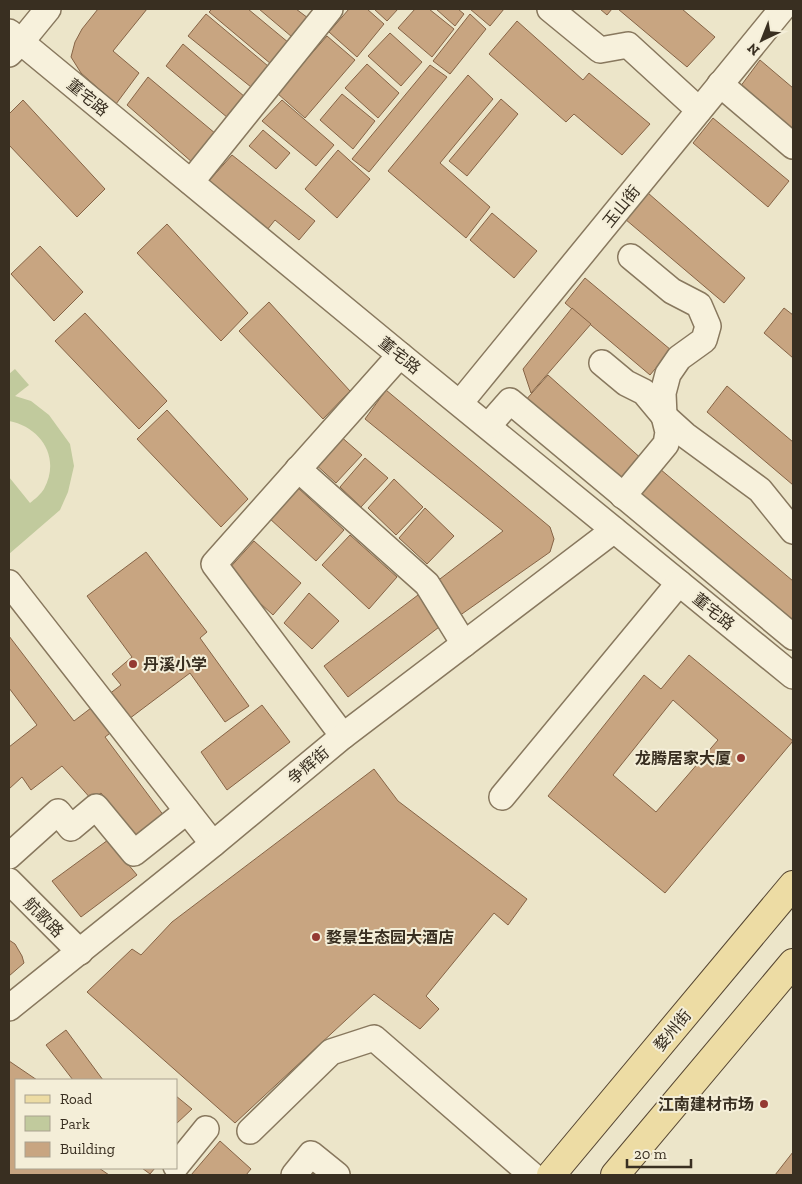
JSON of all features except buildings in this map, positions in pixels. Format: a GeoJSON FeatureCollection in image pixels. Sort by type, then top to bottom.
{"type":"FeatureCollection","features":[{"type":"Feature","properties":{"kind":"main road","name":"婺州街"},"geometry":{"type":"LineString","coordinates":[[551,1175],[793,886]]}},
{"type":"Feature","properties":{"kind":"main road"},"geometry":{"type":"LineString","coordinates":[[615,1175],[793,963]]}},
{"type":"Feature","properties":{"kind":"street"},"geometry":{"type":"LineString","coordinates":[[13,43],[48,9]]}},
{"type":"Feature","properties":{"kind":"street"},"geometry":{"type":"LineString","coordinates":[[191,182],[330,9]]}},
{"type":"Feature","properties":{"kind":"street"},"geometry":{"type":"LineString","coordinates":[[550,9],[600,50],[628,45],[699,110]]}},
{"type":"Feature","properties":{"kind":"street","name":"玉山街"},"geometry":{"type":"LineString","coordinates":[[460,403],[782,9]]}},
{"type":"Feature","properties":{"kind":"street","name":"董宅路"},"geometry":{"type":"LineString","coordinates":[[13,43],[191,182],[679,583],[791,668]]}},
{"type":"Feature","properties":{"kind":"street"},"geometry":{"type":"LineString","coordinates":[[720,84],[793,146]]}},
{"type":"Feature","properties":{"kind":"street"},"geometry":{"type":"LineString","coordinates":[[623,496],[666,444],[668,432],[664,416],[663,393],[668,374],[679,358],[704,340],[708,326],[699,305],[672,291],[631,257]]}},
{"type":"Feature","properties":{"kind":"street"},"geometry":{"type":"LineString","coordinates":[[343,736],[214,564],[400,355]]}},
{"type":"Feature","properties":{"kind":"street"},"geometry":{"type":"LineString","coordinates":[[602,363],[626,383],[644,392],[664,416],[685,435],[760,490],[793,531]]}},
{"type":"Feature","properties":{"kind":"street"},"geometry":{"type":"LineString","coordinates":[[488,426],[510,401],[793,637]]}},
{"type":"Feature","properties":{"kind":"street"},"geometry":{"type":"LineString","coordinates":[[298,469],[427,584],[464,644]]}},
{"type":"Feature","properties":{"kind":"street","name":"争辉街"},"geometry":{"type":"LineString","coordinates":[[9,1008],[213,844],[343,736],[614,530]]}},
{"type":"Feature","properties":{"kind":"street"},"geometry":{"type":"LineString","coordinates":[[9,583],[213,844]]}},
{"type":"Feature","properties":{"kind":"street"},"geometry":{"type":"LineString","coordinates":[[502,797],[679,583]]}},
{"type":"Feature","properties":{"kind":"street"},"geometry":{"type":"LineString","coordinates":[[9,856],[58,812],[71,828],[96,807],[134,853],[187,811]]}},
{"type":"Feature","properties":{"kind":"street","name":"航歌路"},"geometry":{"type":"LineString","coordinates":[[9,881],[80,952]]}},
{"type":"Feature","properties":{"kind":"street"},"geometry":{"type":"LineString","coordinates":[[250,1131],[331,1052],[374,1038],[532,1175]]}},
{"type":"Feature","properties":{"kind":"street"},"geometry":{"type":"LineString","coordinates":[[178,1164],[206,1128]]}},
{"type":"Feature","properties":{"kind":"street"},"geometry":{"type":"LineString","coordinates":[[294,1175],[311,1154],[337,1175]]}},
{"type":"Feature","properties":{"kind":"green space"},"geometry":{"type":"Polygon","coordinates":[[[15,369],[29,385],[15,396],[31,401],[49,415],[70,444],[74,466],[68,492],[60,510],[9,554],[9,477],[30,503],[44,489],[49,477],[50,466],[49,455],[39,437],[20,424],[9,421],[9,374],[15,369]]]}},
{"type":"Feature","properties":{"kind":"place","name":"丹溪小学"},"geometry":{"type":"Point","coordinates":[133,664]}},
{"type":"Feature","properties":{"kind":"place","name":"龙腾居家大厦"},"geometry":{"type":"Point","coordinates":[741,758]}},
{"type":"Feature","properties":{"kind":"place","name":"婺景生态园大酒店"},"geometry":{"type":"Point","coordinates":[316,937]}},
{"type":"Feature","properties":{"kind":"place","name":"江南建材市场"},"geometry":{"type":"Point","coordinates":[764,1104]}}]}
